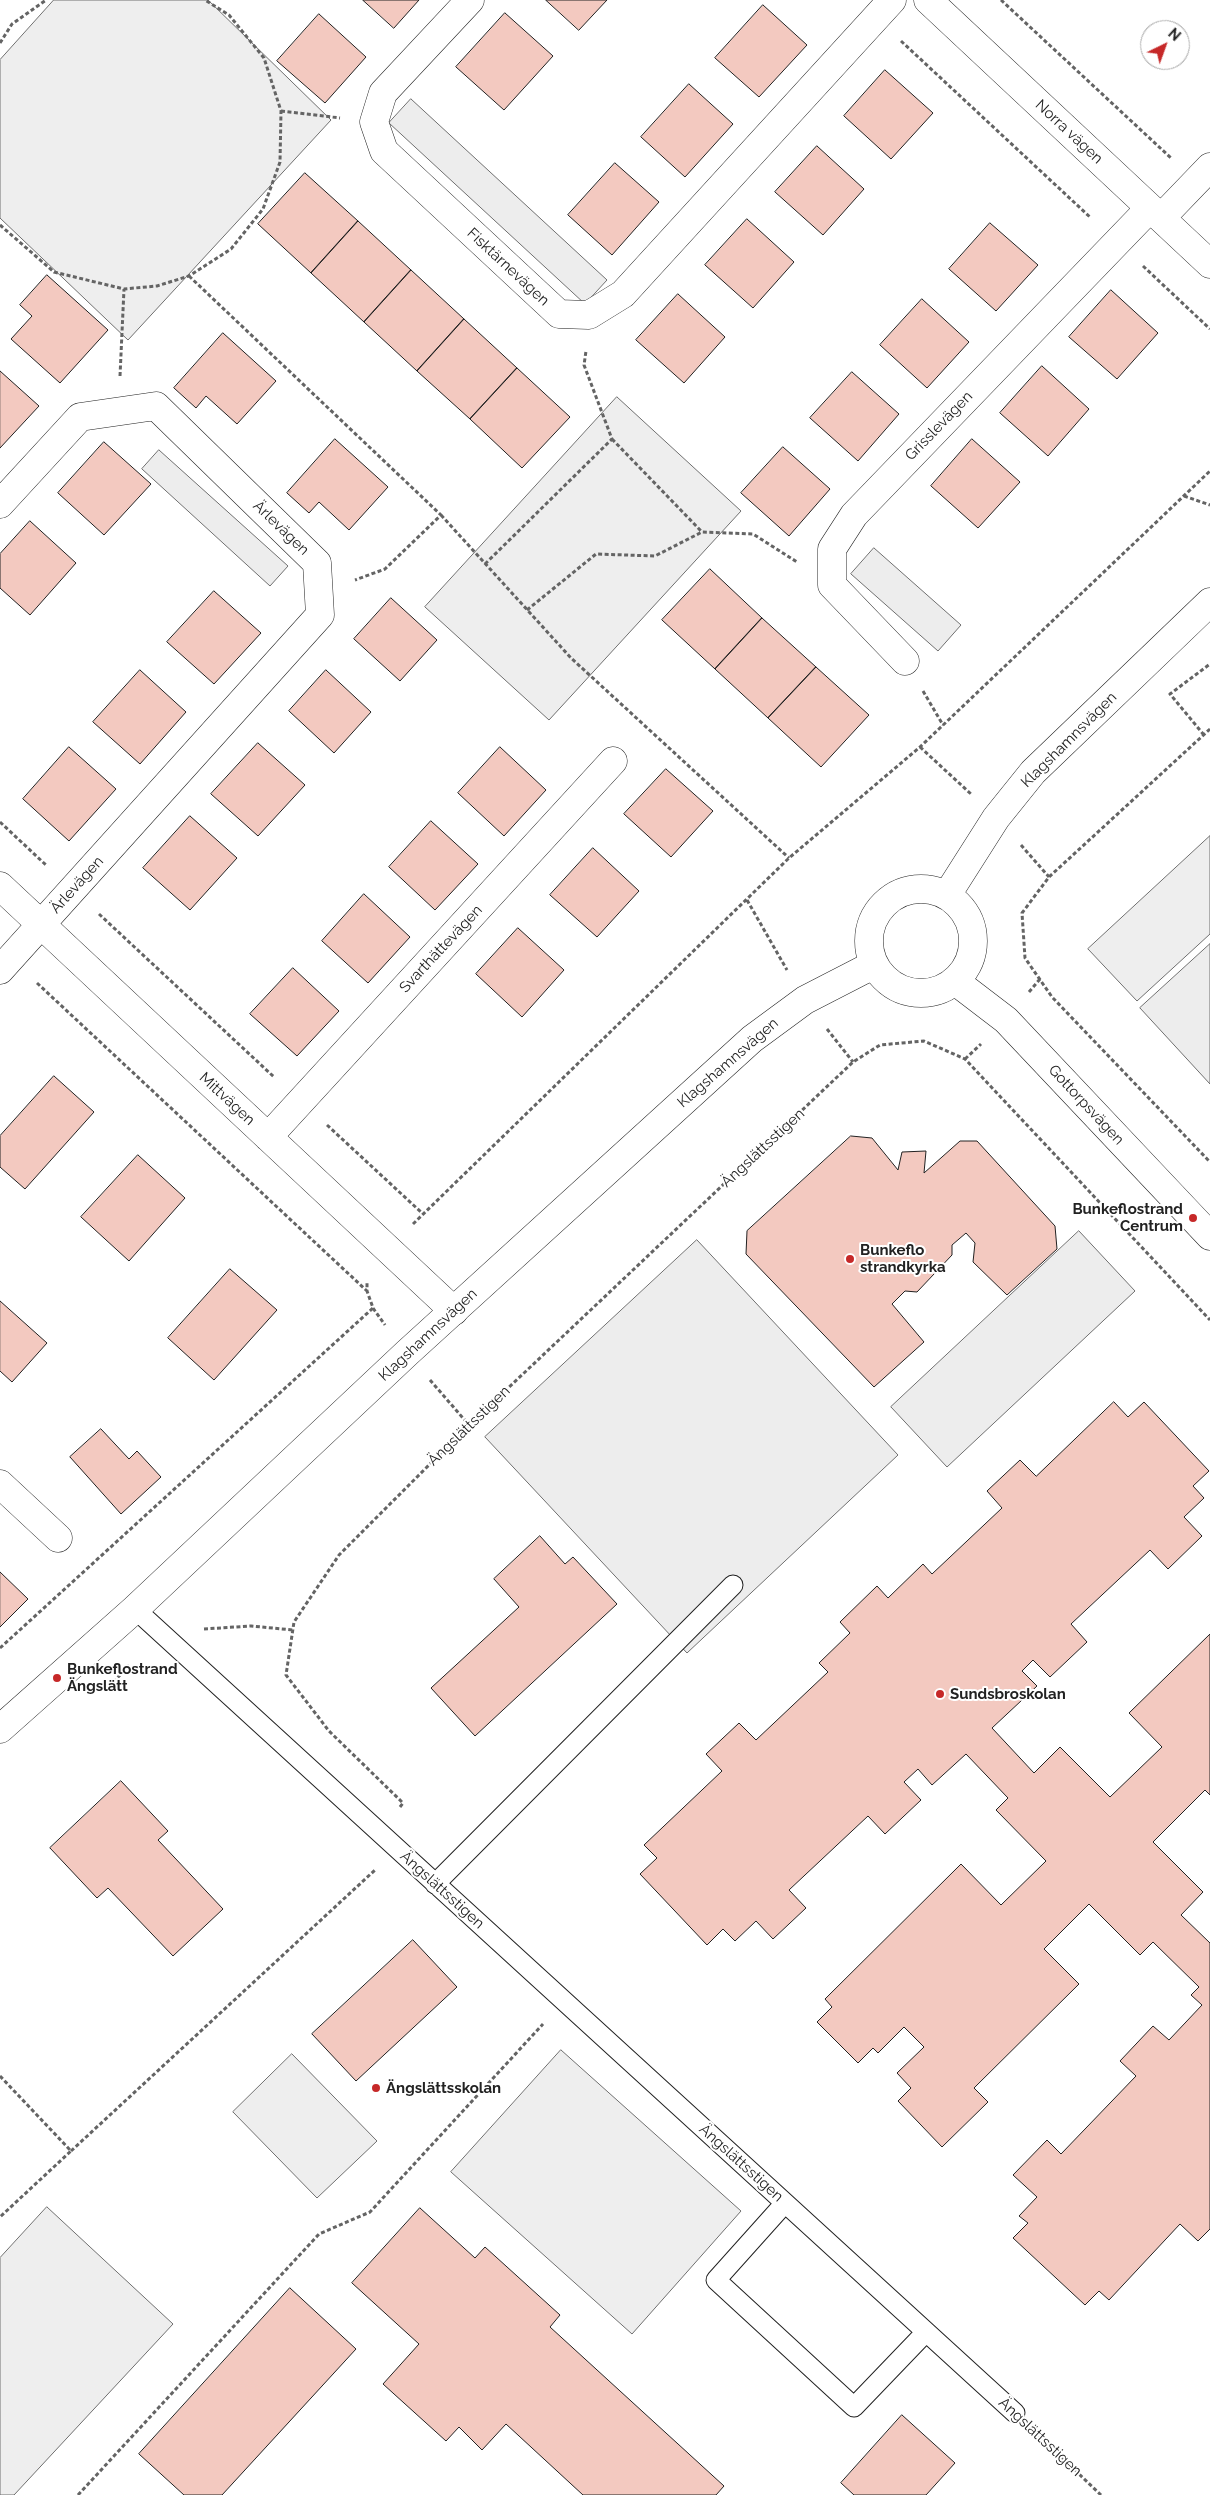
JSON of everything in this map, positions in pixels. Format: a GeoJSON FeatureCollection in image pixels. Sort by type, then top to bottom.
{"type":"FeatureCollection","features":[{"type":"Feature","properties":{"kind":"street"},"geometry":{"type":"LineString","coordinates":[[374,122],[383,93],[470,0]]}},
{"type":"Feature","properties":{"kind":"street","name":"Norra vägen"},"geometry":{"type":"LineString","coordinates":[[928,0],[1210,264]]}},
{"type":"Feature","properties":{"kind":"street"},"geometry":{"type":"LineString","coordinates":[[589,315],[623,294],[884,9]]}},
{"type":"Feature","properties":{"kind":"street","name":"Fisktärnevägen"},"geometry":{"type":"LineString","coordinates":[[374,122],[384,151],[559,314],[589,315]]}},
{"type":"Feature","properties":{"kind":"street","name":"Grisslevägen"},"geometry":{"type":"LineString","coordinates":[[832,585],[832,549],[854,515],[1117,242],[1203,174]]}},
{"type":"Feature","properties":{"kind":"street","name":"Ärlevägen"},"geometry":{"type":"LineString","coordinates":[[0,504],[80,417],[156,406],[317,562],[320,614],[5,964]]}},
{"type":"Feature","properties":{"kind":"street"},"geometry":{"type":"LineString","coordinates":[[832,585],[905,661]]}},
{"type":"Feature","properties":{"kind":"street","name":"Klagshamnsvägen"},"geometry":{"type":"LineString","coordinates":[[947,895],[996,818],[1033,772],[1210,602]]}},
{"type":"Feature","properties":{"kind":"street","name":"Svarthättevägen"},"geometry":{"type":"LineString","coordinates":[[268,1136],[613,761]]}},
{"type":"Feature","properties":{"kind":"street","name":"Mittvägen"},"geometry":{"type":"LineString","coordinates":[[0,886],[454,1311]]}},
{"type":"Feature","properties":{"kind":"street"},"geometry":{"type":"LineString","coordinates":[[926,888],[947,895],[963,908],[972,926],[974,946],[968,965],[956,981],[935,992],[911,993],[888,983],[873,965],[868,943],[872,920],[884,902],[904,890],[912,889],[926,888]]}},
{"type":"Feature","properties":{"kind":"street","name":"Klagshamnsvägen"},"geometry":{"type":"LineString","coordinates":[[0,1729],[135,1609],[454,1311],[752,1039],[805,1000],[873,965]]}},
{"type":"Feature","properties":{"kind":"street","name":"Gottorpsvägen"},"geometry":{"type":"LineString","coordinates":[[956,981],[1006,1020],[1210,1236]]}},
{"type":"Feature","properties":{"kind":"street"},"geometry":{"type":"LineString","coordinates":[[0,1484],[58,1538]]}},
{"type":"Feature","properties":{"kind":"lane"},"geometry":{"type":"LineString","coordinates":[[435,1884],[733,1585]]}},
{"type":"Feature","properties":{"kind":"lane","name":"Ängslättsstigen"},"geometry":{"type":"LineString","coordinates":[[135,1609],[1015,2413]]}},
{"type":"Feature","properties":{"kind":"lane"},"geometry":{"type":"LineString","coordinates":[[785,2203],[716,2280],[847,2401],[854,2407],[926,2332]]}},
{"type":"Feature","properties":{"kind":"path"},"geometry":{"type":"LineString","coordinates":[[0,43],[12,24],[46,0]]}},
{"type":"Feature","properties":{"kind":"path"},"geometry":{"type":"LineString","coordinates":[[0,225],[54,272],[124,289],[157,286],[189,276],[231,249],[263,209],[280,162],[281,111],[264,58],[230,15],[205,0]]}},
{"type":"Feature","properties":{"kind":"path"},"geometry":{"type":"LineString","coordinates":[[1001,0],[1203,174]]}},
{"type":"Feature","properties":{"kind":"path"},"geometry":{"type":"LineString","coordinates":[[884,9],[1117,242],[1210,329]]}},
{"type":"Feature","properties":{"kind":"path"},"geometry":{"type":"LineString","coordinates":[[281,111],[374,122]]}},
{"type":"Feature","properties":{"kind":"path"},"geometry":{"type":"LineString","coordinates":[[189,276],[441,516],[571,658],[789,858]]}},
{"type":"Feature","properties":{"kind":"path"},"geometry":{"type":"LineString","coordinates":[[119,411],[124,289]]}},
{"type":"Feature","properties":{"kind":"path"},"geometry":{"type":"LineString","coordinates":[[589,315],[584,365],[612,439],[702,532]]}},
{"type":"Feature","properties":{"kind":"path"},"geometry":{"type":"LineString","coordinates":[[485,564],[612,439]]}},
{"type":"Feature","properties":{"kind":"path"},"geometry":{"type":"LineString","coordinates":[[0,1648],[373,1308],[367,1291],[368,1276],[422,1213],[789,858],[920,747],[1210,471]]}},
{"type":"Feature","properties":{"kind":"path"},"geometry":{"type":"LineString","coordinates":[[1184,496],[1210,505]]}},
{"type":"Feature","properties":{"kind":"path"},"geometry":{"type":"LineString","coordinates":[[318,593],[385,569],[441,516]]}},
{"type":"Feature","properties":{"kind":"path"},"geometry":{"type":"LineString","coordinates":[[527,610],[596,554],[655,556],[702,532],[753,534],[832,585]]}},
{"type":"Feature","properties":{"kind":"path"},"geometry":{"type":"LineString","coordinates":[[1204,735],[1170,694],[1210,664]]}},
{"type":"Feature","properties":{"kind":"path"},"geometry":{"type":"LineString","coordinates":[[1210,729],[1049,877],[1022,913],[1025,958],[1052,997],[1210,1162]]}},
{"type":"Feature","properties":{"kind":"path"},"geometry":{"type":"LineString","coordinates":[[0,822],[422,1213]]}},
{"type":"Feature","properties":{"kind":"path"},"geometry":{"type":"LineString","coordinates":[[5,964],[367,1291]]}},
{"type":"Feature","properties":{"kind":"path","name":"Ängslättsstigen"},"geometry":{"type":"LineString","coordinates":[[379,1833],[403,1803],[329,1731],[286,1675],[294,1622],[339,1555],[462,1432],[853,1062],[880,1045],[924,1041],[965,1059],[1210,1320]]}},
{"type":"Feature","properties":{"kind":"path"},"geometry":{"type":"LineString","coordinates":[[0,2217],[397,1850]]}},
{"type":"Feature","properties":{"kind":"path"},"geometry":{"type":"LineString","coordinates":[[78,2495],[319,2234],[370,2212],[564,2002]]}},
{"type":"Feature","properties":{"kind":"path"},"geometry":{"type":"LineString","coordinates":[[0,2076],[71,2151]]}},
{"type":"Feature","properties":{"kind":"path","name":"Ängslättsstigen"},"geometry":{"type":"LineString","coordinates":[[1015,2413],[1101,2495]]}},
{"type":"Feature","properties":{"kind":"shaded area"},"geometry":{"type":"Polygon","coordinates":[[[54,0],[208,0],[331,120],[128,340],[0,218],[0,60],[54,0]]]}},
{"type":"Feature","properties":{"kind":"shaded area"},"geometry":{"type":"Polygon","coordinates":[[[411,99],[607,280],[585,304],[389,123],[411,99]]]}},
{"type":"Feature","properties":{"kind":"shaded area"},"geometry":{"type":"Polygon","coordinates":[[[617,397],[741,511],[549,720],[425,607],[617,397]]]}},
{"type":"Feature","properties":{"kind":"shaded area"},"geometry":{"type":"Polygon","coordinates":[[[159,450],[288,566],[270,586],[142,469],[159,450]]]}},
{"type":"Feature","properties":{"kind":"shaded area"},"geometry":{"type":"Polygon","coordinates":[[[874,548],[961,625],[938,651],[851,574],[874,548]]]}},
{"type":"Feature","properties":{"kind":"shaded area"},"geometry":{"type":"Polygon","coordinates":[[[1210,836],[1210,934],[1137,1001],[1088,949],[1210,836]]]}},
{"type":"Feature","properties":{"kind":"shaded area"},"geometry":{"type":"Polygon","coordinates":[[[1210,944],[1210,1084],[1140,1008],[1210,944]]]}},
{"type":"Feature","properties":{"kind":"shaded area"},"geometry":{"type":"Polygon","coordinates":[[[1079,1231],[1135,1291],[947,1467],[891,1407],[1079,1231]]]}},
{"type":"Feature","properties":{"kind":"shaded area"},"geometry":{"type":"Polygon","coordinates":[[[697,1240],[898,1455],[687,1653],[485,1437],[697,1240]]]}},
{"type":"Feature","properties":{"kind":"shaded area"},"geometry":{"type":"Polygon","coordinates":[[[561,2050],[741,2211],[632,2334],[451,2172],[561,2050]]]}},
{"type":"Feature","properties":{"kind":"shaded area"},"geometry":{"type":"Polygon","coordinates":[[[292,2054],[377,2141],[317,2198],[233,2112],[292,2054]]]}},
{"type":"Feature","properties":{"kind":"shaded area"},"geometry":{"type":"Polygon","coordinates":[[[47,2207],[173,2324],[14,2495],[0,2495],[0,2258],[47,2207]]]}},
{"type":"Feature","properties":{"kind":"building"},"geometry":{"type":"Polygon","coordinates":[[[363,0],[419,0],[394,28],[363,0]]]}},
{"type":"Feature","properties":{"kind":"building"},"geometry":{"type":"Polygon","coordinates":[[[546,0],[607,0],[579,30],[546,0]]]}},
{"type":"Feature","properties":{"kind":"building"},"geometry":{"type":"Polygon","coordinates":[[[763,5],[807,45],[759,97],[715,58],[763,5]]]}},
{"type":"Feature","properties":{"kind":"building"},"geometry":{"type":"Polygon","coordinates":[[[505,13],[553,56],[504,110],[456,67],[505,13]]]}},
{"type":"Feature","properties":{"kind":"building"},"geometry":{"type":"Polygon","coordinates":[[[319,14],[366,57],[325,103],[277,61],[319,14]]]}},
{"type":"Feature","properties":{"kind":"building"},"geometry":{"type":"Polygon","coordinates":[[[885,70],[933,113],[891,159],[844,116],[885,70]]]}},
{"type":"Feature","properties":{"kind":"building"},"geometry":{"type":"Polygon","coordinates":[[[689,84],[733,124],[685,177],[641,137],[689,84]]]}},
{"type":"Feature","properties":{"kind":"building"},"geometry":{"type":"Polygon","coordinates":[[[817,146],[864,189],[823,235],[775,192],[817,146]]]}},
{"type":"Feature","properties":{"kind":"building"},"geometry":{"type":"Polygon","coordinates":[[[615,163],[659,202],[612,255],[568,215],[615,163]]]}},
{"type":"Feature","properties":{"kind":"building"},"geometry":{"type":"Polygon","coordinates":[[[305,173],[358,221],[311,273],[258,224],[305,173]]]}},
{"type":"Feature","properties":{"kind":"building"},"geometry":{"type":"Polygon","coordinates":[[[747,219],[794,262],[753,308],[705,265],[747,219]]]}},
{"type":"Feature","properties":{"kind":"building"},"geometry":{"type":"Polygon","coordinates":[[[358,221],[411,270],[364,322],[311,273],[358,221]]]}},
{"type":"Feature","properties":{"kind":"building"},"geometry":{"type":"Polygon","coordinates":[[[990,223],[1038,265],[996,311],[949,269],[990,223]]]}},
{"type":"Feature","properties":{"kind":"building"},"geometry":{"type":"Polygon","coordinates":[[[411,270],[464,319],[417,371],[364,322],[411,270]]]}},
{"type":"Feature","properties":{"kind":"building"},"geometry":{"type":"Polygon","coordinates":[[[47,275],[108,330],[60,383],[11,339],[32,316],[20,305],[47,275]]]}},
{"type":"Feature","properties":{"kind":"building"},"geometry":{"type":"Polygon","coordinates":[[[1111,290],[1158,333],[1117,379],[1069,337],[1111,290]]]}},
{"type":"Feature","properties":{"kind":"building"},"geometry":{"type":"Polygon","coordinates":[[[678,294],[725,337],[684,383],[636,340],[678,294]]]}},
{"type":"Feature","properties":{"kind":"building"},"geometry":{"type":"Polygon","coordinates":[[[922,299],[969,342],[927,388],[880,345],[922,299]]]}},
{"type":"Feature","properties":{"kind":"building"},"geometry":{"type":"Polygon","coordinates":[[[464,319],[517,368],[470,419],[417,371],[464,319]]]}},
{"type":"Feature","properties":{"kind":"building"},"geometry":{"type":"Polygon","coordinates":[[[223,333],[276,381],[237,424],[206,396],[196,408],[174,388],[223,333]]]}},
{"type":"Feature","properties":{"kind":"building"},"geometry":{"type":"Polygon","coordinates":[[[1042,366],[1089,409],[1048,456],[1000,413],[1042,366]]]}},
{"type":"Feature","properties":{"kind":"building"},"geometry":{"type":"Polygon","coordinates":[[[517,368],[570,417],[522,468],[470,419],[517,368]]]}},
{"type":"Feature","properties":{"kind":"building"},"geometry":{"type":"Polygon","coordinates":[[[0,371],[39,406],[0,448],[0,371]]]}},
{"type":"Feature","properties":{"kind":"building"},"geometry":{"type":"Polygon","coordinates":[[[852,372],[899,414],[858,461],[810,418],[852,372]]]}},
{"type":"Feature","properties":{"kind":"building"},"geometry":{"type":"Polygon","coordinates":[[[335,439],[388,487],[349,530],[319,502],[309,513],[287,493],[335,439]]]}},
{"type":"Feature","properties":{"kind":"building"},"geometry":{"type":"Polygon","coordinates":[[[972,439],[1020,482],[978,528],[931,486],[972,439]]]}},
{"type":"Feature","properties":{"kind":"building"},"geometry":{"type":"Polygon","coordinates":[[[104,442],[151,484],[104,535],[58,493],[104,442]]]}},
{"type":"Feature","properties":{"kind":"building"},"geometry":{"type":"Polygon","coordinates":[[[783,447],[830,489],[789,536],[741,493],[783,447]]]}},
{"type":"Feature","properties":{"kind":"building"},"geometry":{"type":"Polygon","coordinates":[[[30,521],[76,563],[30,615],[0,588],[0,554],[30,521]]]}},
{"type":"Feature","properties":{"kind":"building"},"geometry":{"type":"Polygon","coordinates":[[[710,569],[762,618],[715,669],[662,620],[710,569]]]}},
{"type":"Feature","properties":{"kind":"building"},"geometry":{"type":"Polygon","coordinates":[[[214,591],[261,633],[214,684],[167,642],[214,591]]]}},
{"type":"Feature","properties":{"kind":"building"},"geometry":{"type":"Polygon","coordinates":[[[391,598],[437,640],[400,681],[354,639],[391,598]]]}},
{"type":"Feature","properties":{"kind":"building"},"geometry":{"type":"Polygon","coordinates":[[[762,618],[816,667],[768,718],[715,669],[762,618]]]}},
{"type":"Feature","properties":{"kind":"building"},"geometry":{"type":"Polygon","coordinates":[[[816,667],[869,715],[821,767],[768,718],[816,667]]]}},
{"type":"Feature","properties":{"kind":"building"},"geometry":{"type":"Polygon","coordinates":[[[140,670],[186,712],[140,764],[93,722],[140,670]]]}},
{"type":"Feature","properties":{"kind":"building"},"geometry":{"type":"Polygon","coordinates":[[[326,670],[371,712],[334,753],[289,711],[326,670]]]}},
{"type":"Feature","properties":{"kind":"building"},"geometry":{"type":"Polygon","coordinates":[[[258,743],[305,785],[258,836],[211,794],[258,743]]]}},
{"type":"Feature","properties":{"kind":"building"},"geometry":{"type":"Polygon","coordinates":[[[69,747],[116,789],[69,841],[23,799],[69,747]]]}},
{"type":"Feature","properties":{"kind":"building"},"geometry":{"type":"Polygon","coordinates":[[[500,747],[546,790],[504,836],[458,793],[500,747]]]}},
{"type":"Feature","properties":{"kind":"building"},"geometry":{"type":"Polygon","coordinates":[[[666,769],[713,811],[671,857],[624,814],[666,769]]]}},
{"type":"Feature","properties":{"kind":"building"},"geometry":{"type":"Polygon","coordinates":[[[190,816],[237,858],[190,910],[143,868],[190,816]]]}},
{"type":"Feature","properties":{"kind":"building"},"geometry":{"type":"Polygon","coordinates":[[[431,821],[478,864],[435,910],[389,867],[431,821]]]}},
{"type":"Feature","properties":{"kind":"building"},"geometry":{"type":"Polygon","coordinates":[[[593,848],[639,891],[597,937],[550,895],[593,848]]]}},
{"type":"Feature","properties":{"kind":"building"},"geometry":{"type":"Polygon","coordinates":[[[364,894],[410,937],[368,983],[322,941],[364,894]]]}},
{"type":"Feature","properties":{"kind":"building"},"geometry":{"type":"Polygon","coordinates":[[[518,928],[564,970],[522,1017],[476,974],[518,928]]]}},
{"type":"Feature","properties":{"kind":"building"},"geometry":{"type":"Polygon","coordinates":[[[293,968],[339,1011],[297,1056],[250,1014],[293,968]]]}},
{"type":"Feature","properties":{"kind":"building"},"geometry":{"type":"Polygon","coordinates":[[[54,1076],[94,1112],[25,1189],[0,1167],[0,1136],[54,1076]]]}},
{"type":"Feature","properties":{"kind":"building","name":"Bunkeflo strandkyrka"},"geometry":{"type":"Polygon","coordinates":[[[851,1136],[872,1138],[898,1170],[902,1152],[926,1151],[924,1173],[960,1141],[977,1141],[1055,1226],[1057,1249],[1007,1295],[973,1262],[975,1243],[966,1233],[952,1245],[952,1255],[917,1292],[905,1291],[892,1304],[924,1342],[874,1387],[746,1254],[747,1231],[851,1136]]]}},
{"type":"Feature","properties":{"kind":"building"},"geometry":{"type":"Polygon","coordinates":[[[138,1155],[185,1198],[129,1261],[81,1217],[138,1155]]]}},
{"type":"Feature","properties":{"kind":"building"},"geometry":{"type":"Polygon","coordinates":[[[230,1269],[277,1310],[214,1380],[168,1338],[230,1269]]]}},
{"type":"Feature","properties":{"kind":"building"},"geometry":{"type":"Polygon","coordinates":[[[0,1301],[47,1343],[12,1382],[0,1371],[0,1301]]]}},
{"type":"Feature","properties":{"kind":"building"},"geometry":{"type":"Polygon","coordinates":[[[1114,1402],[1128,1417],[1144,1402],[1209,1471],[1193,1486],[1204,1498],[1184,1517],[1202,1536],[1168,1569],[1150,1550],[1071,1624],[1087,1642],[1050,1677],[1033,1660],[1022,1671],[1037,1686],[992,1728],[1034,1773],[1060,1747],[1110,1797],[1162,1747],[1129,1713],[1210,1634],[1210,1795],[1205,1790],[1153,1842],[1203,1892],[1181,1915],[1210,1943],[1210,2229],[1198,2241],[1180,2224],[1109,2300],[1099,2291],[1085,2305],[1013,2238],[1028,2223],[1019,2216],[1037,2197],[1013,2175],[1047,2140],[1061,2154],[1136,2076],[1120,2061],[1153,2026],[1169,2040],[1202,2005],[1191,1995],[1199,1987],[1153,1942],[1140,1955],[1089,1904],[1044,1949],[1079,1984],[974,2088],[988,2102],[942,2147],[898,2101],[911,2088],[897,2073],[924,2047],[904,2027],[878,2053],[873,2048],[858,2063],[817,2022],[832,2007],[825,1999],[961,1864],[1001,1905],[1046,1861],[996,1810],[1008,1798],[966,1754],[932,1785],[918,1769],[904,1782],[921,1800],[885,1834],[868,1816],[789,1890],[806,1908],[773,1939],[756,1921],[735,1941],[723,1929],[707,1945],[640,1874],[657,1858],[644,1845],[722,1771],[706,1754],[739,1723],[756,1740],[828,1672],[819,1663],[850,1633],[840,1622],[877,1586],[888,1598],[923,1564],[932,1574],[1002,1508],[987,1491],[1020,1460],[1036,1476],[1114,1402]]]}},
{"type":"Feature","properties":{"kind":"building"},"geometry":{"type":"Polygon","coordinates":[[[101,1429],[129,1459],[137,1451],[161,1477],[121,1514],[70,1457],[101,1429]]]}},
{"type":"Feature","properties":{"kind":"building"},"geometry":{"type":"Polygon","coordinates":[[[540,1536],[565,1564],[573,1557],[617,1604],[475,1736],[431,1688],[519,1607],[494,1579],[540,1536]]]}},
{"type":"Feature","properties":{"kind":"building"},"geometry":{"type":"Polygon","coordinates":[[[0,1572],[28,1599],[0,1627],[0,1572]]]}},
{"type":"Feature","properties":{"kind":"building"},"geometry":{"type":"Polygon","coordinates":[[[121,1781],[168,1831],[158,1840],[223,1909],[173,1956],[108,1888],[97,1898],[50,1848],[121,1781]]]}},
{"type":"Feature","properties":{"kind":"building"},"geometry":{"type":"Polygon","coordinates":[[[413,1940],[457,1987],[356,2081],[312,2034],[413,1940]]]}},
{"type":"Feature","properties":{"kind":"building"},"geometry":{"type":"Polygon","coordinates":[[[420,2208],[475,2258],[485,2247],[560,2315],[550,2327],[724,2486],[716,2495],[583,2495],[506,2424],[482,2450],[459,2427],[446,2441],[383,2384],[419,2344],[352,2283],[420,2208]]]}},
{"type":"Feature","properties":{"kind":"building"},"geometry":{"type":"Polygon","coordinates":[[[290,2288],[356,2349],[222,2495],[184,2495],[139,2454],[290,2288]]]}},
{"type":"Feature","properties":{"kind":"building"},"geometry":{"type":"Polygon","coordinates":[[[902,2415],[955,2463],[926,2495],[854,2495],[841,2483],[902,2415]]]}},
{"type":"Feature","properties":{"kind":"place","name":"Bunkeflostrand Centrum"},"geometry":{"type":"Point","coordinates":[1193,1218]}},
{"type":"Feature","properties":{"kind":"place","name":"Bunkeflo strandkyrka"},"geometry":{"type":"Point","coordinates":[850,1259]}},
{"type":"Feature","properties":{"kind":"place","name":"Bunkeflostrand Ängslätt"},"geometry":{"type":"Point","coordinates":[57,1678]}},
{"type":"Feature","properties":{"kind":"place","name":"Sundsbroskolan"},"geometry":{"type":"Point","coordinates":[940,1694]}},
{"type":"Feature","properties":{"kind":"place","name":"Ängslättsskolan"},"geometry":{"type":"Point","coordinates":[376,2088]}}]}
